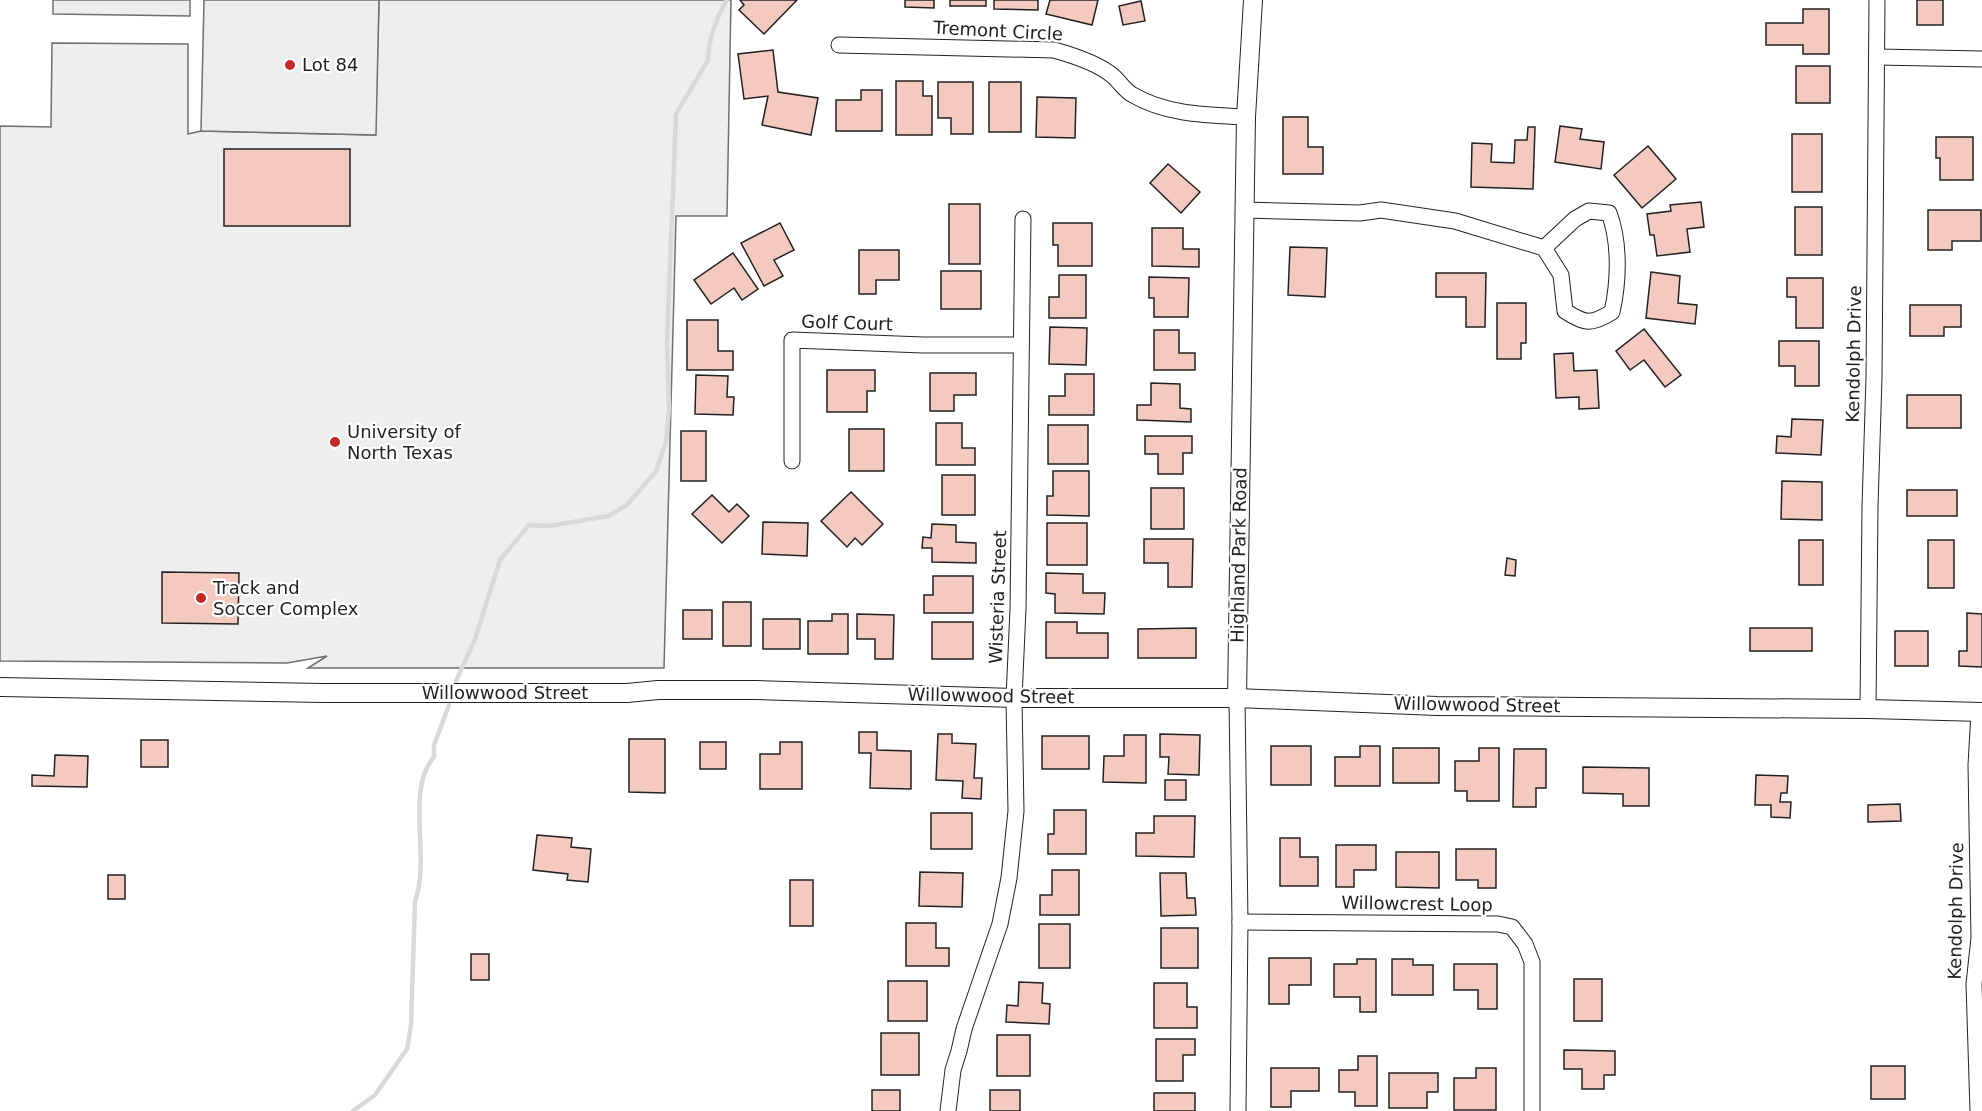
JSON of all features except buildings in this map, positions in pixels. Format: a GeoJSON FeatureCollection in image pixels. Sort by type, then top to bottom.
{"type":"FeatureCollection","features":[{"type":"Feature","properties":{"kind":"street","name":"Highland Park Road"},"geometry":{"type":"LineString","coordinates":[[1238,1111],[1240,922],[1237,698],[1246,117],[1253,0]]}},
{"type":"Feature","properties":{"kind":"street","name":"Kendolph Drive"},"geometry":{"type":"LineString","coordinates":[[1868,709],[1877,0]]}},
{"type":"Feature","properties":{"kind":"street","name":"Tremont Circle"},"geometry":{"type":"LineString","coordinates":[[839,45],[1054,50],[1073,55],[1111,74],[1132,95],[1161,108],[1201,115],[1246,117]]}},
{"type":"Feature","properties":{"kind":"street"},"geometry":{"type":"LineString","coordinates":[[1877,57],[1982,59]]}},
{"type":"Feature","properties":{"kind":"street"},"geometry":{"type":"LineString","coordinates":[[1245,210],[1360,213],[1381,210],[1455,221],[1544,248],[1561,275],[1565,311],[1581,321],[1597,321],[1612,312],[1616,292],[1615,229],[1609,213],[1589,212],[1575,219],[1544,248]]}},
{"type":"Feature","properties":{"kind":"street","name":"Wisteria Street"},"geometry":{"type":"LineString","coordinates":[[948,1111],[953,1070],[964,1029],[1000,924],[1009,878],[1016,811],[1014,698],[1018,609],[1023,219]]}},
{"type":"Feature","properties":{"kind":"street","name":"Golf Court"},"geometry":{"type":"LineString","coordinates":[[792,461],[792,340],[923,345],[1021,345]]}},
{"type":"Feature","properties":{"kind":"street","name":"Willowwood Street"},"geometry":{"type":"LineString","coordinates":[[0,687],[323,693],[627,693],[658,690],[756,690],[1014,698],[1237,698],[1437,706],[1980,712]]}},
{"type":"Feature","properties":{"kind":"street","name":"Kendolph Drive"},"geometry":{"type":"LineString","coordinates":[[1978,1111],[1974,984],[1978,938],[1976,765],[1980,712]]}},
{"type":"Feature","properties":{"kind":"street","name":"Willowcrest Loop"},"geometry":{"type":"LineString","coordinates":[[1240,922],[1498,924],[1512,927],[1525,944],[1532,962],[1532,1111]]}},
{"type":"Feature","properties":{"kind":"shaded area"},"geometry":{"type":"Polygon","coordinates":[[[53,0],[190,0],[190,16],[53,14],[53,0]]]}},
{"type":"Feature","properties":{"kind":"shaded area","name":"Lot 84"},"geometry":{"type":"Polygon","coordinates":[[[204,0],[379,0],[376,135],[201,131],[204,0]]]}},
{"type":"Feature","properties":{"kind":"shaded area","name":"University of North Texas"},"geometry":{"type":"Polygon","coordinates":[[[379,0],[731,0],[727,216],[676,216],[664,668],[308,668],[327,656],[287,663],[0,661],[0,126],[51,127],[52,43],[188,44],[188,134],[201,131],[375,135],[379,0]]]}},
{"type":"Feature","properties":{"kind":"waterway"},"geometry":{"type":"LineString","coordinates":[[456,681],[475,639],[500,560],[529,525],[549,526],[608,516],[627,505],[656,471],[666,442],[669,409],[667,343],[676,114],[708,60],[714,29],[727,0]]}},
{"type":"Feature","properties":{"kind":"waterway"},"geometry":{"type":"LineString","coordinates":[[353,1111],[375,1095],[407,1049],[411,1025],[415,901],[421,866],[419,806],[421,787],[434,757],[434,745],[449,705]]}},
{"type":"Feature","properties":{"kind":"place","name":"Lot 84"},"geometry":{"type":"Point","coordinates":[290,65]}},
{"type":"Feature","properties":{"kind":"place","name":"University of North Texas"},"geometry":{"type":"Point","coordinates":[335,442]}},
{"type":"Feature","properties":{"kind":"place","name":"Track and Soccer Complex"},"geometry":{"type":"Point","coordinates":[201,598]}}]}
